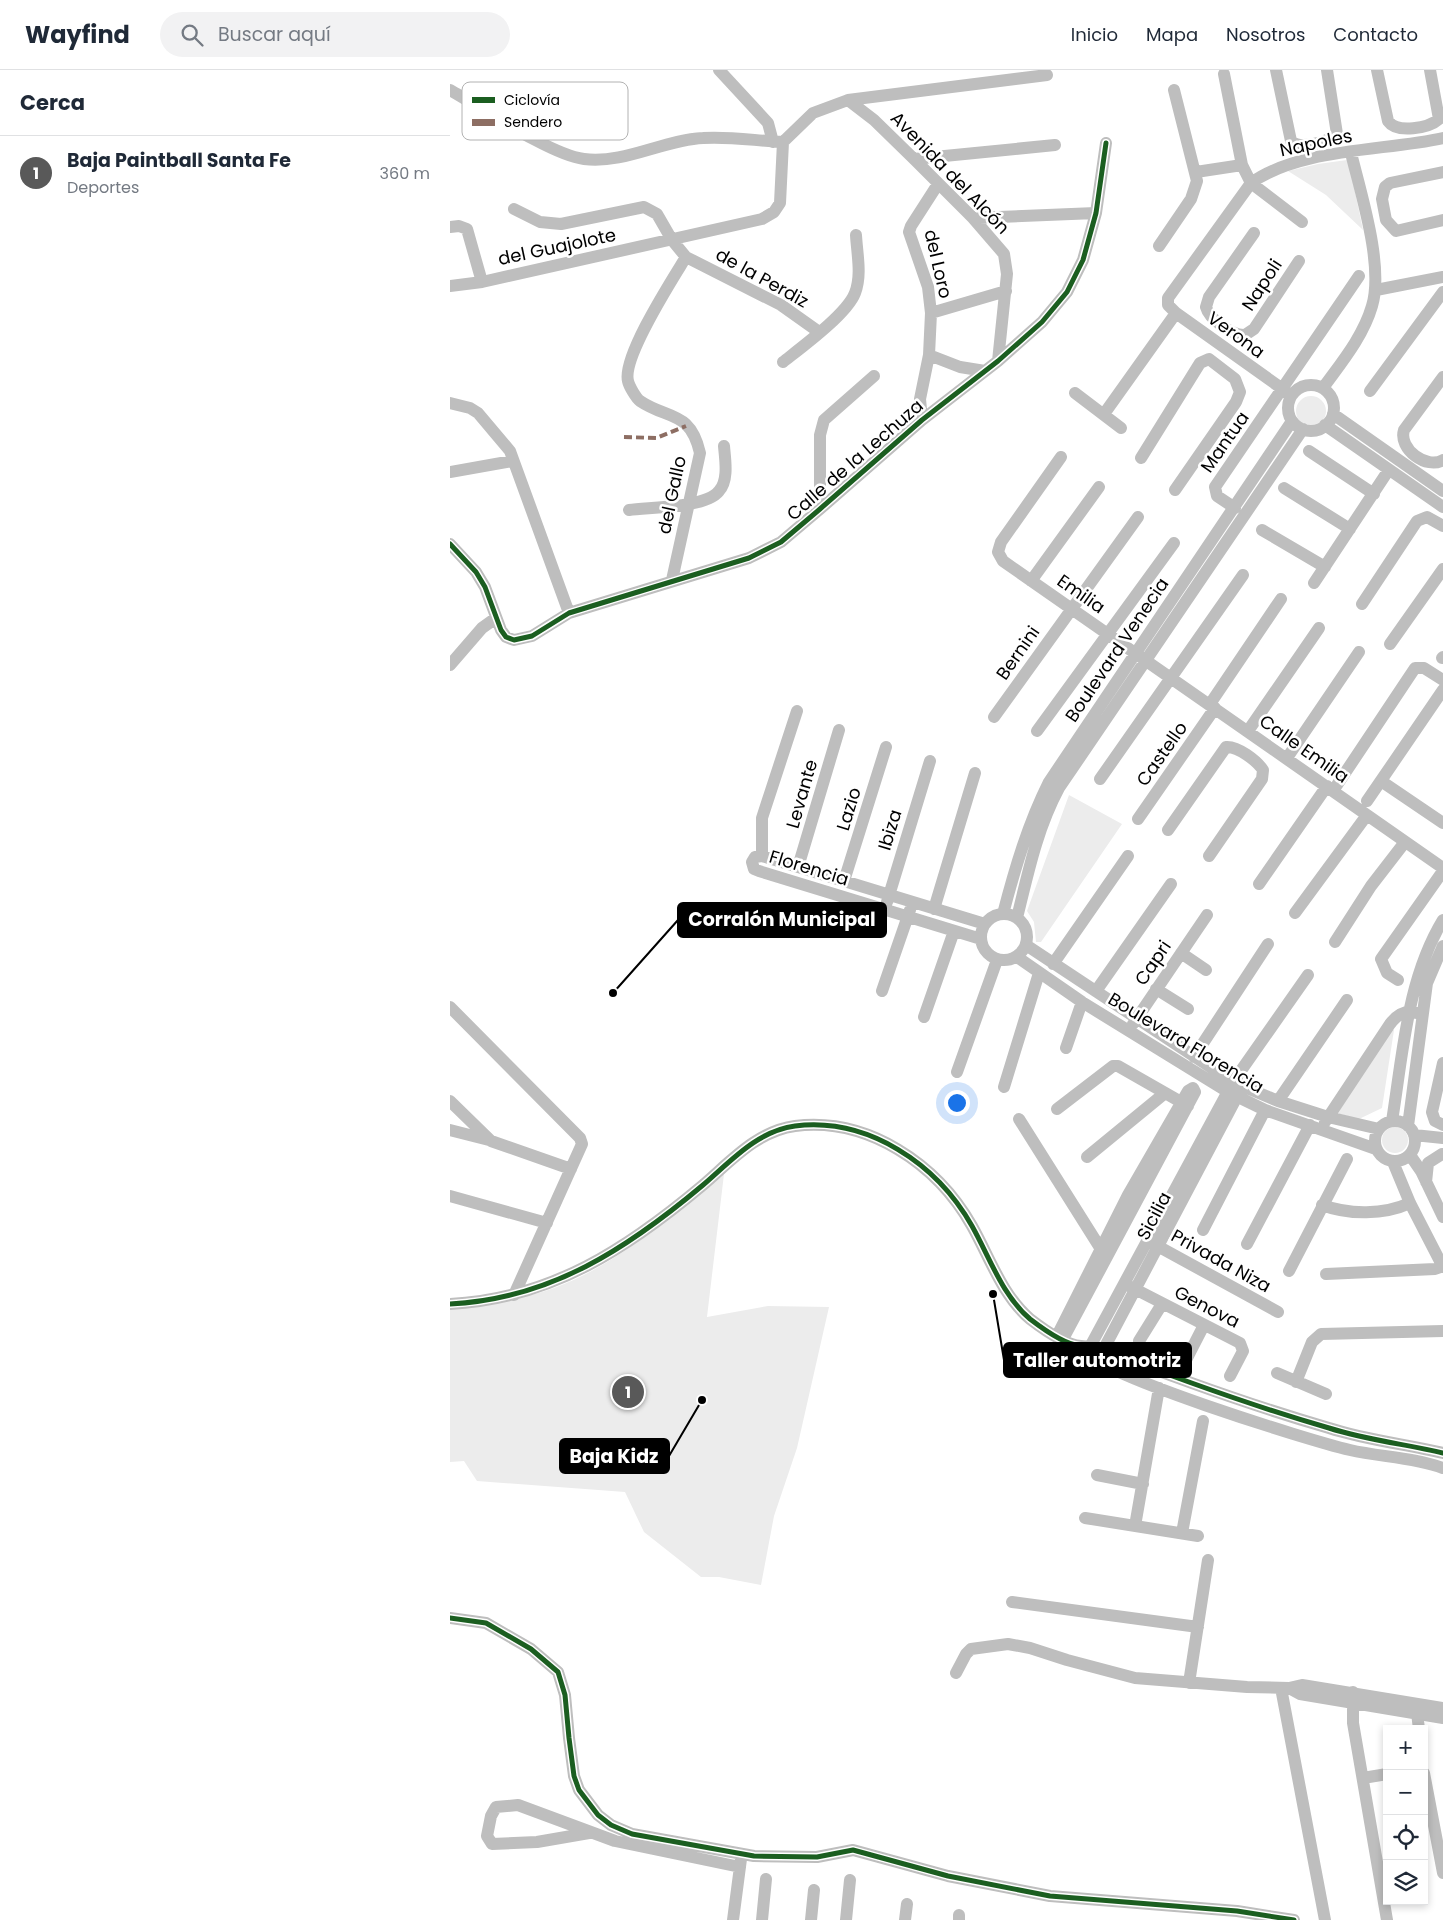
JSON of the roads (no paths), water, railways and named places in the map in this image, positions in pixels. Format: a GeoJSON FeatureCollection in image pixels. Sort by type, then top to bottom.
{"type":"FeatureCollection","features":[{"type":"Feature","properties":{"kind":"street"},"geometry":{"type":"LineString","coordinates":[[718,70],[768,124],[778,142]]}},
{"type":"Feature","properties":{"kind":"street"},"geometry":{"type":"LineString","coordinates":[[1276,70],[1291,141],[1297,144],[1314,144],[1337,134],[1327,70]]}},
{"type":"Feature","properties":{"kind":"street"},"geometry":{"type":"LineString","coordinates":[[1377,70],[1391,124],[1399,128],[1415,127],[1439,118],[1430,70]]}},
{"type":"Feature","properties":{"kind":"street"},"geometry":{"type":"LineString","coordinates":[[1224,74],[1242,165],[1251,183],[1302,222]]}},
{"type":"Feature","properties":{"kind":"street"},"geometry":{"type":"LineString","coordinates":[[538,140],[556,150],[583,159],[595,160],[612,159],[676,142],[704,138],[778,142],[813,113],[848,100],[1047,75]]}},
{"type":"Feature","properties":{"kind":"street"},"geometry":{"type":"LineString","coordinates":[[450,90],[462,97]]}},
{"type":"Feature","properties":{"kind":"street"},"geometry":{"type":"LineString","coordinates":[[1159,246],[1196,190],[1196,172],[1174,90]]}},
{"type":"Feature","properties":{"kind":"street","name":"Avenida del Alcón"},"geometry":{"type":"LineString","coordinates":[[848,100],[874,120],[914,159],[973,218],[1004,254],[1008,274],[998,361]]}},
{"type":"Feature","properties":{"kind":"street"},"geometry":{"type":"LineString","coordinates":[[1415,127],[1419,143]]}},
{"type":"Feature","properties":{"kind":"street","name":"Napoles"},"geometry":{"type":"LineString","coordinates":[[1168,298],[1251,183],[1283,166],[1316,157],[1443,138]]}},
{"type":"Feature","properties":{"kind":"street","name":"de la Perdiz"},"geometry":{"type":"LineString","coordinates":[[672,240],[762,219],[774,212],[780,203],[778,142]]}},
{"type":"Feature","properties":{"kind":"street","name":"Calle de la Lechuza"},"geometry":{"type":"LineString","coordinates":[[450,544],[476,572],[485,586],[496,618],[506,637],[514,640],[532,636],[569,613],[760,554],[781,542],[922,420],[998,361],[1042,322],[1067,292],[1083,260],[1096,213],[1106,143]]}},
{"type":"Feature","properties":{"kind":"street"},"geometry":{"type":"LineString","coordinates":[[1314,144],[1316,157]]}},
{"type":"Feature","properties":{"kind":"street"},"geometry":{"type":"LineString","coordinates":[[914,159],[1055,145]]}},
{"type":"Feature","properties":{"kind":"street"},"geometry":{"type":"LineString","coordinates":[[1323,388],[1360,335],[1372,307],[1376,290],[1375,266],[1351,153]]}},
{"type":"Feature","properties":{"kind":"street"},"geometry":{"type":"LineString","coordinates":[[1196,172],[1242,165]]}},
{"type":"Feature","properties":{"kind":"street"},"geometry":{"type":"LineString","coordinates":[[1443,172],[1390,183],[1383,191],[1383,207],[1389,224],[1396,231],[1443,220]]}},
{"type":"Feature","properties":{"kind":"street","name":"del Loro"},"geometry":{"type":"LineString","coordinates":[[922,420],[920,399],[929,354],[931,313],[928,287],[910,232],[911,226],[938,184]]}},
{"type":"Feature","properties":{"kind":"street"},"geometry":{"type":"LineString","coordinates":[[514,209],[540,222],[561,224],[644,207],[657,214],[672,240],[686,257]]}},
{"type":"Feature","properties":{"kind":"street"},"geometry":{"type":"LineString","coordinates":[[1365,212],[1383,207]]}},
{"type":"Feature","properties":{"kind":"street"},"geometry":{"type":"LineString","coordinates":[[973,218],[1096,213]]}},
{"type":"Feature","properties":{"kind":"street"},"geometry":{"type":"LineString","coordinates":[[450,226],[459,226],[467,230],[482,282]]}},
{"type":"Feature","properties":{"kind":"street","name":"Napoli"},"geometry":{"type":"LineString","coordinates":[[1254,233],[1207,302],[1206,307],[1209,315],[1224,326],[1240,335],[1250,332],[1299,261]]}},
{"type":"Feature","properties":{"kind":"street"},"geometry":{"type":"LineString","coordinates":[[783,362],[845,308],[855,294],[859,273],[856,236]]}},
{"type":"Feature","properties":{"kind":"street","name":"del Guajolote"},"geometry":{"type":"LineString","coordinates":[[450,286],[482,282],[672,240]]}},
{"type":"Feature","properties":{"kind":"street","name":"de la Perdiz"},"geometry":{"type":"LineString","coordinates":[[686,257],[781,305],[819,332]]}},
{"type":"Feature","properties":{"kind":"street","name":"del Gallo"},"geometry":{"type":"LineString","coordinates":[[672,580],[700,453],[696,436],[676,416],[638,400],[628,381],[632,353],[686,257]]}},
{"type":"Feature","properties":{"kind":"street","name":"Mantua"},"geometry":{"type":"LineString","coordinates":[[1235,508],[1217,496],[1215,487],[1287,393],[1359,276]]}},
{"type":"Feature","properties":{"kind":"street"},"geometry":{"type":"LineString","coordinates":[[1376,290],[1443,277]]}},
{"type":"Feature","properties":{"kind":"street"},"geometry":{"type":"LineString","coordinates":[[931,313],[1006,291]]}},
{"type":"Feature","properties":{"kind":"street"},"geometry":{"type":"LineString","coordinates":[[1370,391],[1443,292]]}},
{"type":"Feature","properties":{"kind":"street","name":"Verona"},"geometry":{"type":"LineString","coordinates":[[1168,298],[1168,305],[1176,313],[1287,393]]}},
{"type":"Feature","properties":{"kind":"street"},"geometry":{"type":"LineString","coordinates":[[1104,414],[1176,313]]}},
{"type":"Feature","properties":{"kind":"street"},"geometry":{"type":"LineString","coordinates":[[1213,341],[1224,326]]}},
{"type":"Feature","properties":{"kind":"street"},"geometry":{"type":"LineString","coordinates":[[929,354],[960,367],[985,371]]}},
{"type":"Feature","properties":{"kind":"street"},"geometry":{"type":"LineString","coordinates":[[1224,370],[1234,356]]}},
{"type":"Feature","properties":{"kind":"street"},"geometry":{"type":"LineString","coordinates":[[1140,458],[1200,363],[1209,360],[1224,370],[1239,384],[1240,392],[1238,397],[1175,490]]}},
{"type":"Feature","properties":{"kind":"street","name":"Calle de la Lechuza"},"geometry":{"type":"LineString","coordinates":[[820,509],[821,428],[830,413],[874,376]]}},
{"type":"Feature","properties":{"kind":"street"},"geometry":{"type":"LineString","coordinates":[[1443,377],[1404,430],[1403,442],[1416,456],[1430,463],[1437,464],[1443,460]]}},
{"type":"Feature","properties":{"kind":"street"},"geometry":{"type":"LineString","coordinates":[[1310,385],[1323,388],[1330,395],[1334,404],[1334,414],[1325,425],[1316,430],[1303,429],[1292,421],[1288,413],[1287,393],[1310,385]]}},
{"type":"Feature","properties":{"kind":"street"},"geometry":{"type":"LineString","coordinates":[[1075,393],[1121,428]]}},
{"type":"Feature","properties":{"kind":"street"},"geometry":{"type":"LineString","coordinates":[[450,403],[470,408],[478,413],[507,446],[569,613]]}},
{"type":"Feature","properties":{"kind":"street"},"geometry":{"type":"LineString","coordinates":[[1334,414],[1443,491]]}},
{"type":"Feature","properties":{"kind":"street","name":"Boulevard Venecia"},"geometry":{"type":"LineString","coordinates":[[1017,918],[1031,860],[1046,813],[1072,766],[1140,656],[1292,421]]}},
{"type":"Feature","properties":{"kind":"street"},"geometry":{"type":"LineString","coordinates":[[1325,425],[1388,471],[1443,507]]}},
{"type":"Feature","properties":{"kind":"street","name":"Boulevard Venecia"},"geometry":{"type":"LineString","coordinates":[[1003,914],[1017,858],[1035,810],[1049,782],[1303,429]]}},
{"type":"Feature","properties":{"kind":"street"},"geometry":{"type":"LineString","coordinates":[[629,510],[689,504],[709,499],[719,492],[724,483],[724,446]]}},
{"type":"Feature","properties":{"kind":"street"},"geometry":{"type":"LineString","coordinates":[[1309,451],[1374,494]]}},
{"type":"Feature","properties":{"kind":"street"},"geometry":{"type":"LineString","coordinates":[[1409,468],[1416,456]]}},
{"type":"Feature","properties":{"kind":"street","name":"Emilia"},"geometry":{"type":"LineString","coordinates":[[1061,457],[1001,542],[998,548],[999,556],[1031,581],[1140,656]]}},
{"type":"Feature","properties":{"kind":"street"},"geometry":{"type":"LineString","coordinates":[[450,472],[512,461]]}},
{"type":"Feature","properties":{"kind":"street"},"geometry":{"type":"LineString","coordinates":[[1314,583],[1388,471]]}},
{"type":"Feature","properties":{"kind":"street"},"geometry":{"type":"LineString","coordinates":[[1031,581],[1099,487]]}},
{"type":"Feature","properties":{"kind":"street"},"geometry":{"type":"LineString","coordinates":[[1284,488],[1350,529]]}},
{"type":"Feature","properties":{"kind":"street","name":"Bernini"},"geometry":{"type":"LineString","coordinates":[[994,717],[1138,517]]}},
{"type":"Feature","properties":{"kind":"street"},"geometry":{"type":"LineString","coordinates":[[1362,604],[1417,521],[1427,518],[1443,526]]}},
{"type":"Feature","properties":{"kind":"street"},"geometry":{"type":"LineString","coordinates":[[1262,530],[1325,567]]}},
{"type":"Feature","properties":{"kind":"street"},"geometry":{"type":"LineString","coordinates":[[1036,731],[1174,543]]}},
{"type":"Feature","properties":{"kind":"street"},"geometry":{"type":"LineString","coordinates":[[1390,644],[1443,569]]}},
{"type":"Feature","properties":{"kind":"street"},"geometry":{"type":"LineString","coordinates":[[1100,779],[1243,575]]}},
{"type":"Feature","properties":{"kind":"street","name":"Castello"},"geometry":{"type":"LineString","coordinates":[[1138,819],[1281,599]]}},
{"type":"Feature","properties":{"kind":"street"},"geometry":{"type":"LineString","coordinates":[[450,665],[482,628],[496,618]]}},
{"type":"Feature","properties":{"kind":"street"},"geometry":{"type":"LineString","coordinates":[[1248,731],[1320,628]]}},
{"type":"Feature","properties":{"kind":"street"},"geometry":{"type":"LineString","coordinates":[[1287,758],[1359,652]]}},
{"type":"Feature","properties":{"kind":"street","name":"Calle Emilia"},"geometry":{"type":"LineString","coordinates":[[1140,656],[1443,869]]}},
{"type":"Feature","properties":{"kind":"street"},"geometry":{"type":"LineString","coordinates":[[1258,884],[1330,789],[1411,673],[1419,667],[1429,670],[1443,680]]}},
{"type":"Feature","properties":{"kind":"street"},"geometry":{"type":"LineString","coordinates":[[1367,800],[1443,690]]}},
{"type":"Feature","properties":{"kind":"street"},"geometry":{"type":"LineString","coordinates":[[762,856],[762,818],[797,711]]}},
{"type":"Feature","properties":{"kind":"street","name":"Levante"},"geometry":{"type":"LineString","coordinates":[[798,867],[839,730]]}},
{"type":"Feature","properties":{"kind":"street"},"geometry":{"type":"LineString","coordinates":[[1250,758],[1262,741]]}},
{"type":"Feature","properties":{"kind":"street"},"geometry":{"type":"LineString","coordinates":[[1168,830],[1226,747],[1230,746],[1250,758],[1261,766],[1264,773],[1262,779],[1209,856]]}},
{"type":"Feature","properties":{"kind":"street","name":"Lazio"},"geometry":{"type":"LineString","coordinates":[[844,881],[886,747]]}},
{"type":"Feature","properties":{"kind":"street","name":"Ibiza"},"geometry":{"type":"LineString","coordinates":[[884,909],[930,761]]}},
{"type":"Feature","properties":{"kind":"street"},"geometry":{"type":"LineString","coordinates":[[934,909],[975,773]]}},
{"type":"Feature","properties":{"kind":"street"},"geometry":{"type":"LineString","coordinates":[[1381,781],[1441,819]]}},
{"type":"Feature","properties":{"kind":"street"},"geometry":{"type":"LineString","coordinates":[[1295,913],[1367,814]]}},
{"type":"Feature","properties":{"kind":"street"},"geometry":{"type":"LineString","coordinates":[[1335,942],[1371,886],[1405,842]]}},
{"type":"Feature","properties":{"kind":"street","name":"Florencia"},"geometry":{"type":"LineString","coordinates":[[980,939],[759,872],[754,869],[752,862],[755,857],[762,856],[984,924]]}},
{"type":"Feature","properties":{"kind":"street"},"geometry":{"type":"LineString","coordinates":[[1053,964],[1128,856]]}},
{"type":"Feature","properties":{"kind":"street"},"geometry":{"type":"LineString","coordinates":[[1398,980],[1387,973],[1380,959],[1443,869]]}},
{"type":"Feature","properties":{"kind":"street"},"geometry":{"type":"LineString","coordinates":[[1096,991],[1171,884]]}},
{"type":"Feature","properties":{"kind":"street"},"geometry":{"type":"LineString","coordinates":[[882,991],[912,902]]}},
{"type":"Feature","properties":{"kind":"street"},"geometry":{"type":"LineString","coordinates":[[1003,914],[1017,918],[1026,930],[1026,945],[1016,957],[1009,960],[997,960],[987,954],[980,939],[984,924],[990,919],[1003,914]]}},
{"type":"Feature","properties":{"kind":"street","name":"Capri"},"geometry":{"type":"LineString","coordinates":[[1129,1030],[1207,915]]}},
{"type":"Feature","properties":{"kind":"street"},"geometry":{"type":"LineString","coordinates":[[1443,920],[1419,968],[1413,989],[1416,1013],[1411,1130],[1411,1153],[1443,1217]]}},
{"type":"Feature","properties":{"kind":"street"},"geometry":{"type":"LineString","coordinates":[[924,1017],[954,931]]}},
{"type":"Feature","properties":{"kind":"street"},"geometry":{"type":"LineString","coordinates":[[1194,1057],[1268,944]]}},
{"type":"Feature","properties":{"kind":"street","name":"Boulevard Florencia"},"geometry":{"type":"LineString","coordinates":[[1026,945],[1194,1057],[1236,1086],[1265,1110],[1376,1149]]}},
{"type":"Feature","properties":{"kind":"street"},"geometry":{"type":"LineString","coordinates":[[1442,1154],[1411,1153],[1405,1159],[1393,1162],[1380,1156],[1376,1149],[1375,1135],[1379,1129],[1392,1121],[1416,1013],[1443,946]]}},
{"type":"Feature","properties":{"kind":"street"},"geometry":{"type":"LineString","coordinates":[[1181,953],[1206,970]]}},
{"type":"Feature","properties":{"kind":"street","name":"Boulevard Florencia"},"geometry":{"type":"LineString","coordinates":[[1016,957],[1082,1002],[1129,1030],[1236,1086],[1328,1117],[1379,1129]]}},
{"type":"Feature","properties":{"kind":"street"},"geometry":{"type":"LineString","coordinates":[[957,1072],[997,960]]}},
{"type":"Feature","properties":{"kind":"street"},"geometry":{"type":"LineString","coordinates":[[1004,1087],[1039,973]]}},
{"type":"Feature","properties":{"kind":"street","name":"Sicilia"},"geometry":{"type":"LineString","coordinates":[[1090,1350],[1130,1286],[1236,1086],[1308,975]]}},
{"type":"Feature","properties":{"kind":"street"},"geometry":{"type":"LineString","coordinates":[[1156,989],[1188,1009]]}},
{"type":"Feature","properties":{"kind":"street"},"geometry":{"type":"LineString","coordinates":[[1278,1101],[1347,1000]]}},
{"type":"Feature","properties":{"kind":"street"},"geometry":{"type":"LineString","coordinates":[[1066,1048],[1082,1002]]}},
{"type":"Feature","properties":{"kind":"street"},"geometry":{"type":"LineString","coordinates":[[450,1006],[580,1138],[582,1144],[514,1295]]}},
{"type":"Feature","properties":{"kind":"street"},"geometry":{"type":"LineString","coordinates":[[1322,1129],[1390,1024],[1401,1013],[1416,1013]]}},
{"type":"Feature","properties":{"kind":"street"},"geometry":{"type":"LineString","coordinates":[[1443,1063],[1432,1112],[1435,1121],[1443,1125]]}},
{"type":"Feature","properties":{"kind":"street"},"geometry":{"type":"LineString","coordinates":[[1057,1109],[1113,1066],[1118,1066],[1185,1104],[1103,1253],[1060,1337]]}},
{"type":"Feature","properties":{"kind":"street"},"geometry":{"type":"LineString","coordinates":[[1087,1156],[1165,1093]]}},
{"type":"Feature","properties":{"kind":"street"},"geometry":{"type":"LineString","coordinates":[[450,1101],[491,1141]]}},
{"type":"Feature","properties":{"kind":"street"},"geometry":{"type":"LineString","coordinates":[[1203,1230],[1265,1110]]}},
{"type":"Feature","properties":{"kind":"street"},"geometry":{"type":"LineString","coordinates":[[1018,1119],[1103,1253]]}},
{"type":"Feature","properties":{"kind":"street"},"geometry":{"type":"LineString","coordinates":[[1392,1121],[1411,1130],[1443,1138]]}},
{"type":"Feature","properties":{"kind":"street"},"geometry":{"type":"LineString","coordinates":[[1247,1244],[1310,1125]]}},
{"type":"Feature","properties":{"kind":"street"},"geometry":{"type":"LineString","coordinates":[[450,1304],[514,1295],[569,1276],[608,1256],[670,1211],[749,1146],[766,1136],[795,1126],[823,1126],[856,1132],[900,1150],[912,1157],[940,1181],[962,1210],[1014,1304],[1034,1322],[1060,1337],[1090,1350],[1332,1429],[1443,1453]]}},
{"type":"Feature","properties":{"kind":"street"},"geometry":{"type":"LineString","coordinates":[[450,1130],[491,1141],[571,1169]]}},
{"type":"Feature","properties":{"kind":"street"},"geometry":{"type":"LineString","coordinates":[[1426,1182],[1428,1163],[1442,1154]]}},
{"type":"Feature","properties":{"kind":"street"},"geometry":{"type":"LineString","coordinates":[[1289,1270],[1347,1159]]}},
{"type":"Feature","properties":{"kind":"street"},"geometry":{"type":"LineString","coordinates":[[1326,1274],[1435,1270],[1443,1266],[1410,1203],[1393,1162]]}},
{"type":"Feature","properties":{"kind":"street"},"geometry":{"type":"LineString","coordinates":[[450,1196],[547,1223]]}},
{"type":"Feature","properties":{"kind":"street"},"geometry":{"type":"LineString","coordinates":[[1322,1205],[1350,1212],[1376,1211],[1410,1203]]}},
{"type":"Feature","properties":{"kind":"street","name":"Privada Niza"},"geometry":{"type":"LineString","coordinates":[[1153,1243],[1278,1312]]}},
{"type":"Feature","properties":{"kind":"street","name":"Genova"},"geometry":{"type":"LineString","coordinates":[[1130,1286],[1242,1345],[1243,1351],[1230,1376]]}},
{"type":"Feature","properties":{"kind":"street"},"geometry":{"type":"LineString","coordinates":[[1139,1341],[1162,1304]]}},
{"type":"Feature","properties":{"kind":"street"},"geometry":{"type":"LineString","coordinates":[[1185,1362],[1204,1325]]}},
{"type":"Feature","properties":{"kind":"street"},"geometry":{"type":"LineString","coordinates":[[1296,1382],[1312,1342],[1321,1334],[1443,1331]]}},
{"type":"Feature","properties":{"kind":"street"},"geometry":{"type":"LineString","coordinates":[[1090,1350],[1097,1363],[1158,1388],[1349,1450],[1443,1468]]}},
{"type":"Feature","properties":{"kind":"street"},"geometry":{"type":"LineString","coordinates":[[1277,1373],[1326,1394]]}},
{"type":"Feature","properties":{"kind":"street"},"geometry":{"type":"LineString","coordinates":[[1135,1526],[1144,1484],[1158,1388]]}},
{"type":"Feature","properties":{"kind":"street"},"geometry":{"type":"LineString","coordinates":[[1182,1533],[1203,1421]]}},
{"type":"Feature","properties":{"kind":"street"},"geometry":{"type":"LineString","coordinates":[[1097,1475],[1144,1484]]}},
{"type":"Feature","properties":{"kind":"street"},"geometry":{"type":"LineString","coordinates":[[1085,1518],[1198,1536]]}},
{"type":"Feature","properties":{"kind":"street"},"geometry":{"type":"LineString","coordinates":[[1189,1682],[1208,1560]]}},
{"type":"Feature","properties":{"kind":"street"},"geometry":{"type":"LineString","coordinates":[[1012,1602],[1198,1627]]}},
{"type":"Feature","properties":{"kind":"street"},"geometry":{"type":"LineString","coordinates":[[450,1618],[486,1623],[531,1649],[558,1672],[565,1695],[574,1776],[585,1802],[598,1815],[611,1825],[632,1834],[741,1860]]}},
{"type":"Feature","properties":{"kind":"street"},"geometry":{"type":"LineString","coordinates":[[956,1673],[966,1654],[971,1649],[1008,1644],[1030,1648],[1136,1678],[1285,1688],[1300,1694],[1443,1708]]}},
{"type":"Feature","properties":{"kind":"street"},"geometry":{"type":"LineString","coordinates":[[1285,1688],[1325,1920]]}},
{"type":"Feature","properties":{"kind":"street"},"geometry":{"type":"LineString","coordinates":[[1352,1698],[1443,1718]]}},
{"type":"Feature","properties":{"kind":"street"},"geometry":{"type":"LineString","coordinates":[[1352,1698],[1363,1778],[1387,1920]]}},
{"type":"Feature","properties":{"kind":"street"},"geometry":{"type":"LineString","coordinates":[[1417,1713],[1418,1725]]}},
{"type":"Feature","properties":{"kind":"street"},"geometry":{"type":"LineString","coordinates":[[1363,1778],[1383,1775]]}},
{"type":"Feature","properties":{"kind":"street"},"geometry":{"type":"LineString","coordinates":[[1428,1795],[1443,1873]]}},
{"type":"Feature","properties":{"kind":"street"},"geometry":{"type":"LineString","coordinates":[[589,1833],[518,1844],[492,1844],[487,1836],[493,1811],[496,1807],[506,1805],[532,1808],[571,1823],[589,1833],[615,1841],[741,1860],[817,1857],[854,1850],[948,1876],[1050,1896],[1237,1910],[1294,1920]]}},
{"type":"Feature","properties":{"kind":"street"},"geometry":{"type":"LineString","coordinates":[[733,1920],[741,1860]]}},
{"type":"Feature","properties":{"kind":"street"},"geometry":{"type":"LineString","coordinates":[[762,1920],[766,1879]]}},
{"type":"Feature","properties":{"kind":"street"},"geometry":{"type":"LineString","coordinates":[[846,1920],[850,1880]]}},
{"type":"Feature","properties":{"kind":"street"},"geometry":{"type":"LineString","coordinates":[[811,1920],[814,1890]]}},
{"type":"Feature","properties":{"kind":"street"},"geometry":{"type":"LineString","coordinates":[[905,1920],[906,1904]]}},
{"type":"Feature","properties":{"kind":"place","name":"Corralón Municipal"},"geometry":{"type":"Point","coordinates":[613,993]}},
{"type":"Feature","properties":{"kind":"place","name":"Taller automotriz"},"geometry":{"type":"Point","coordinates":[993,1294]}},
{"type":"Feature","properties":{"kind":"place","name":"Baja Paintball Santa Fe"},"geometry":{"type":"Point","coordinates":[628,1392]}},
{"type":"Feature","properties":{"kind":"place","name":"Baja Kidz"},"geometry":{"type":"Point","coordinates":[702,1400]}}]}
